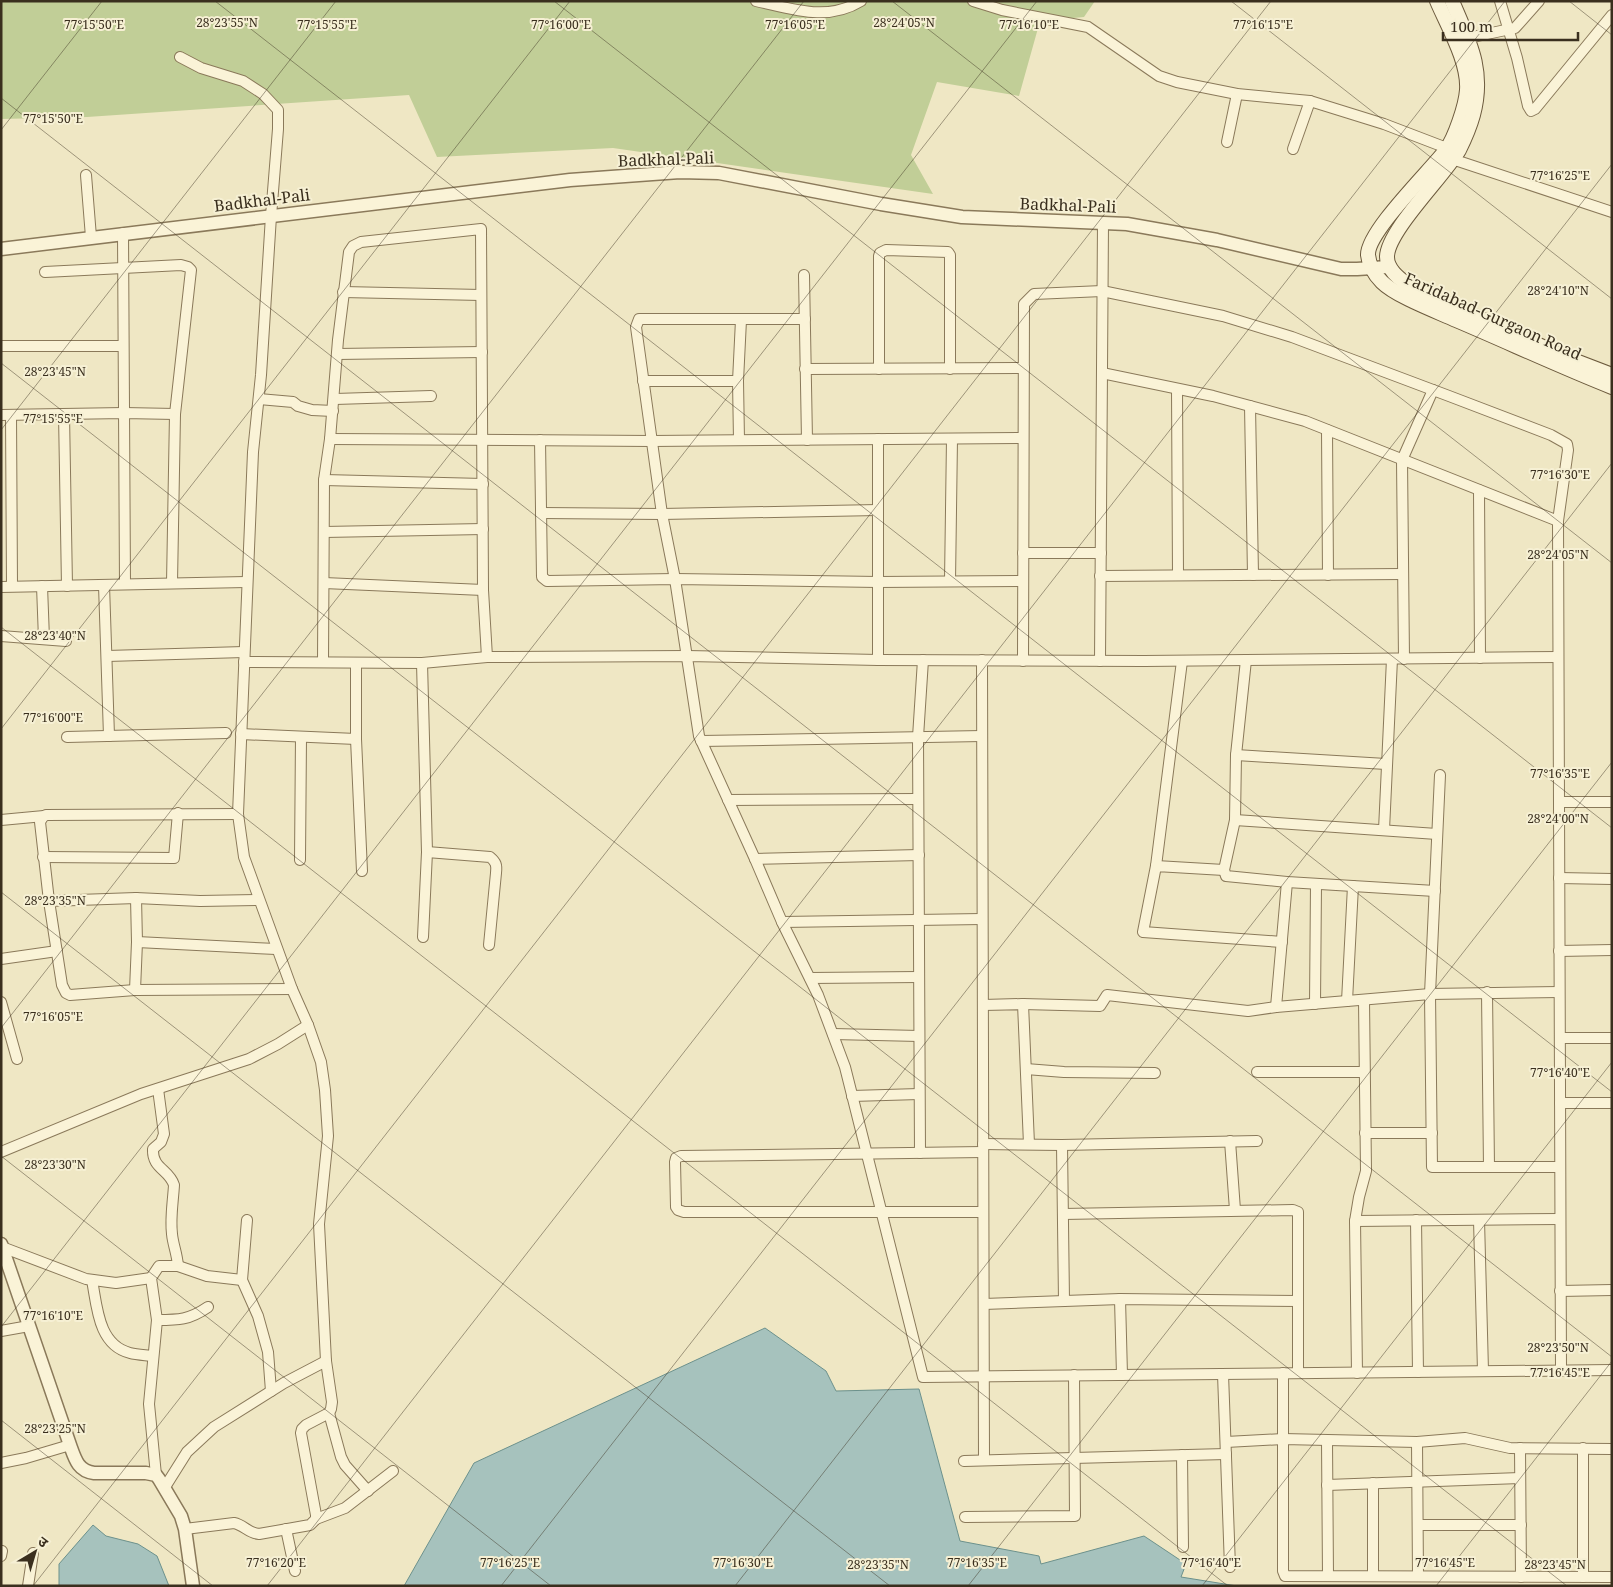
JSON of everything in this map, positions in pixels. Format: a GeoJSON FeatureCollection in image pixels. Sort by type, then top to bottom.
{"type":"FeatureCollection","features":[{"type":"Feature","properties":{"kind":"main road","name":"Faridabad-Gurgaon Road"},"geometry":{"type":"LineString","coordinates":[[1437,1],[1463,62],[1467,90],[1452,153],[1393,210],[1372,242],[1368,254],[1372,268],[1381,281],[1391,289],[1612,387]]}},
{"type":"Feature","properties":{"kind":"main road","name":"Faridabad-Gurgaon Road"},"geometry":{"type":"LineString","coordinates":[[1452,1],[1473,48],[1476,66],[1476,95],[1473,115],[1452,153],[1389,245],[1388,267],[1400,280],[1423,292],[1612,376]]}},
{"type":"Feature","properties":{"kind":"street"},"geometry":{"type":"LineString","coordinates":[[756,1],[809,12],[835,12],[850,8],[861,1]]}},
{"type":"Feature","properties":{"kind":"street"},"geometry":{"type":"LineString","coordinates":[[972,1],[1002,10],[1088,28],[1158,76],[1177,82],[1237,94],[1310,102],[1384,124],[1452,153],[1612,212]]}},
{"type":"Feature","properties":{"kind":"street"},"geometry":{"type":"LineString","coordinates":[[1500,1],[1524,84],[1528,106],[1531,111],[1535,109],[1612,15]]}},
{"type":"Feature","properties":{"kind":"street"},"geometry":{"type":"LineString","coordinates":[[1468,38],[1515,28],[1540,1]]}},
{"type":"Feature","properties":{"kind":"street"},"geometry":{"type":"LineString","coordinates":[[180,57],[201,68],[243,81],[263,94],[278,110],[259,398],[252,452],[238,814],[244,856],[276,949],[308,1025],[324,1076],[328,1136],[319,1224],[326,1361],[332,1402],[329,1413],[341,1457],[345,1465],[368,1491]]}},
{"type":"Feature","properties":{"kind":"street"},"geometry":{"type":"LineString","coordinates":[[1227,142],[1237,94]]}},
{"type":"Feature","properties":{"kind":"street"},"geometry":{"type":"LineString","coordinates":[[1293,149],[1310,102]]}},
{"type":"Feature","properties":{"kind":"street","name":"Badkhal-Pali"},"geometry":{"type":"LineString","coordinates":[[1,249],[570,180],[680,172],[719,172],[881,204],[962,217],[1127,224],[1217,240],[1341,269],[1388,267]]}},
{"type":"Feature","properties":{"kind":"street"},"geometry":{"type":"LineString","coordinates":[[86,175],[91,237]]}},
{"type":"Feature","properties":{"kind":"street"},"geometry":{"type":"LineString","coordinates":[[1100,661],[1103,223]]}},
{"type":"Feature","properties":{"kind":"street"},"geometry":{"type":"LineString","coordinates":[[323,662],[324,480],[335,399],[337,354],[349,252],[353,246],[361,242],[481,229],[483,590],[487,656]]}},
{"type":"Feature","properties":{"kind":"street"},"geometry":{"type":"LineString","coordinates":[[123,233],[125,584]]}},
{"type":"Feature","properties":{"kind":"street"},"geometry":{"type":"LineString","coordinates":[[879,369],[878,256],[886,250],[948,252],[950,255],[950,369]]}},
{"type":"Feature","properties":{"kind":"street"},"geometry":{"type":"LineString","coordinates":[[45,272],[181,266],[188,267],[191,270],[175,414],[172,584]]}},
{"type":"Feature","properties":{"kind":"street"},"geometry":{"type":"LineString","coordinates":[[804,275],[807,440]]}},
{"type":"Feature","properties":{"kind":"street"},"geometry":{"type":"LineString","coordinates":[[343,292],[481,295]]}},
{"type":"Feature","properties":{"kind":"street"},"geometry":{"type":"LineString","coordinates":[[1022,661],[1024,304],[1034,294],[1102,292],[1223,316],[1292,337],[1551,435],[1567,444],[1568,450],[1558,521],[1561,1371]]}},
{"type":"Feature","properties":{"kind":"street"},"geometry":{"type":"LineString","coordinates":[[805,320],[639,319],[636,327],[662,514],[675,579],[699,736],[782,922],[810,978],[845,1067],[923,1377],[1612,1370]]}},
{"type":"Feature","properties":{"kind":"street"},"geometry":{"type":"LineString","coordinates":[[739,440],[738,381],[741,320]]}},
{"type":"Feature","properties":{"kind":"street"},"geometry":{"type":"LineString","coordinates":[[1,346],[123,346]]}},
{"type":"Feature","properties":{"kind":"street"},"geometry":{"type":"LineString","coordinates":[[337,354],[482,352]]}},
{"type":"Feature","properties":{"kind":"street"},"geometry":{"type":"LineString","coordinates":[[806,369],[1024,368]]}},
{"type":"Feature","properties":{"kind":"street"},"geometry":{"type":"LineString","coordinates":[[1102,374],[1213,396],[1304,421],[1558,521]]}},
{"type":"Feature","properties":{"kind":"street"},"geometry":{"type":"LineString","coordinates":[[643,381],[738,381]]}},
{"type":"Feature","properties":{"kind":"street"},"geometry":{"type":"LineString","coordinates":[[1177,389],[1178,576]]}},
{"type":"Feature","properties":{"kind":"street"},"geometry":{"type":"LineString","coordinates":[[1404,659],[1402,460],[1433,390]]}},
{"type":"Feature","properties":{"kind":"street"},"geometry":{"type":"LineString","coordinates":[[335,399],[431,396]]}},
{"type":"Feature","properties":{"kind":"street"},"geometry":{"type":"LineString","coordinates":[[259,398],[293,402],[298,406],[312,410],[333,411]]}},
{"type":"Feature","properties":{"kind":"street"},"geometry":{"type":"LineString","coordinates":[[1250,406],[1253,575]]}},
{"type":"Feature","properties":{"kind":"street"},"geometry":{"type":"LineString","coordinates":[[64,414],[67,586]]}},
{"type":"Feature","properties":{"kind":"street"},"geometry":{"type":"LineString","coordinates":[[175,414],[6,415],[7,587],[246,582]]}},
{"type":"Feature","properties":{"kind":"street"},"geometry":{"type":"LineString","coordinates":[[1327,430],[1328,575]]}},
{"type":"Feature","properties":{"kind":"street"},"geometry":{"type":"LineString","coordinates":[[330,439],[652,441],[1023,438]]}},
{"type":"Feature","properties":{"kind":"street"},"geometry":{"type":"LineString","coordinates":[[878,439],[878,660]]}},
{"type":"Feature","properties":{"kind":"street"},"geometry":{"type":"LineString","coordinates":[[950,581],[952,439]]}},
{"type":"Feature","properties":{"kind":"street"},"geometry":{"type":"LineString","coordinates":[[540,440],[542,577],[546,581],[675,579],[878,582],[1023,581]]}},
{"type":"Feature","properties":{"kind":"street"},"geometry":{"type":"LineString","coordinates":[[324,480],[483,484]]}},
{"type":"Feature","properties":{"kind":"street"},"geometry":{"type":"LineString","coordinates":[[1479,490],[1480,658]]}},
{"type":"Feature","properties":{"kind":"street"},"geometry":{"type":"LineString","coordinates":[[541,513],[662,514],[878,510]]}},
{"type":"Feature","properties":{"kind":"street"},"geometry":{"type":"LineString","coordinates":[[324,532],[483,529]]}},
{"type":"Feature","properties":{"kind":"street"},"geometry":{"type":"LineString","coordinates":[[1023,553],[1100,552]]}},
{"type":"Feature","properties":{"kind":"street"},"geometry":{"type":"LineString","coordinates":[[1100,576],[1403,574]]}},
{"type":"Feature","properties":{"kind":"street"},"geometry":{"type":"LineString","coordinates":[[324,583],[483,590]]}},
{"type":"Feature","properties":{"kind":"street"},"geometry":{"type":"LineString","coordinates":[[104,585],[108,656],[109,736]]}},
{"type":"Feature","properties":{"kind":"street"},"geometry":{"type":"LineString","coordinates":[[42,586],[44,639]]}},
{"type":"Feature","properties":{"kind":"street"},"geometry":{"type":"LineString","coordinates":[[1,636],[66,641]]}},
{"type":"Feature","properties":{"kind":"street"},"geometry":{"type":"LineString","coordinates":[[108,656],[244,657],[356,663],[422,663],[487,656],[687,656],[1022,661],[1558,657]]}},
{"type":"Feature","properties":{"kind":"street"},"geometry":{"type":"LineString","coordinates":[[1384,830],[1392,659]]}},
{"type":"Feature","properties":{"kind":"street"},"geometry":{"type":"LineString","coordinates":[[920,1153],[918,737],[923,660]]}},
{"type":"Feature","properties":{"kind":"street"},"geometry":{"type":"LineString","coordinates":[[982,660],[984,1460]]}},
{"type":"Feature","properties":{"kind":"street"},"geometry":{"type":"LineString","coordinates":[[1246,660],[1236,755],[1235,820],[1224,870],[1226,876],[1230,878],[1435,891]]}},
{"type":"Feature","properties":{"kind":"street"},"geometry":{"type":"LineString","coordinates":[[1182,661],[1156,866],[1143,932],[1282,942]]}},
{"type":"Feature","properties":{"kind":"street"},"geometry":{"type":"LineString","coordinates":[[356,663],[356,739],[362,872]]}},
{"type":"Feature","properties":{"kind":"street"},"geometry":{"type":"LineString","coordinates":[[422,663],[427,852],[422,937]]}},
{"type":"Feature","properties":{"kind":"street"},"geometry":{"type":"LineString","coordinates":[[67,737],[226,733]]}},
{"type":"Feature","properties":{"kind":"street"},"geometry":{"type":"LineString","coordinates":[[241,734],[356,739]]}},
{"type":"Feature","properties":{"kind":"street"},"geometry":{"type":"LineString","coordinates":[[701,741],[982,736]]}},
{"type":"Feature","properties":{"kind":"street"},"geometry":{"type":"LineString","coordinates":[[300,860],[301,737]]}},
{"type":"Feature","properties":{"kind":"street"},"geometry":{"type":"LineString","coordinates":[[1236,755],[1386,764]]}},
{"type":"Feature","properties":{"kind":"street"},"geometry":{"type":"LineString","coordinates":[[1440,775],[1430,994],[1432,1167],[1560,1167]]}},
{"type":"Feature","properties":{"kind":"street"},"geometry":{"type":"LineString","coordinates":[[728,800],[918,799]]}},
{"type":"Feature","properties":{"kind":"street"},"geometry":{"type":"LineString","coordinates":[[1559,802],[1612,802]]}},
{"type":"Feature","properties":{"kind":"street"},"geometry":{"type":"LineString","coordinates":[[1,820],[44,816],[178,813],[238,814]]}},
{"type":"Feature","properties":{"kind":"street"},"geometry":{"type":"LineString","coordinates":[[43,857],[174,858],[178,813]]}},
{"type":"Feature","properties":{"kind":"street"},"geometry":{"type":"LineString","coordinates":[[44,816],[40,822],[43,857],[62,985],[66,993],[70,995],[135,990],[292,989]]}},
{"type":"Feature","properties":{"kind":"street"},"geometry":{"type":"LineString","coordinates":[[1235,820],[1437,834]]}},
{"type":"Feature","properties":{"kind":"street"},"geometry":{"type":"LineString","coordinates":[[427,852],[490,857],[494,860],[497,865],[489,945]]}},
{"type":"Feature","properties":{"kind":"street"},"geometry":{"type":"LineString","coordinates":[[755,859],[918,855]]}},
{"type":"Feature","properties":{"kind":"street"},"geometry":{"type":"LineString","coordinates":[[1156,866],[1224,870]]}},
{"type":"Feature","properties":{"kind":"street"},"geometry":{"type":"LineString","coordinates":[[1559,878],[1612,879]]}},
{"type":"Feature","properties":{"kind":"street"},"geometry":{"type":"LineString","coordinates":[[1276,1007],[1287,882]]}},
{"type":"Feature","properties":{"kind":"street"},"geometry":{"type":"LineString","coordinates":[[1315,1004],[1316,884]]}},
{"type":"Feature","properties":{"kind":"street"},"geometry":{"type":"LineString","coordinates":[[1347,1001],[1353,886]]}},
{"type":"Feature","properties":{"kind":"street"},"geometry":{"type":"LineString","coordinates":[[49,901],[136,898],[200,901],[260,900]]}},
{"type":"Feature","properties":{"kind":"street"},"geometry":{"type":"LineString","coordinates":[[135,990],[136,898]]}},
{"type":"Feature","properties":{"kind":"street"},"geometry":{"type":"LineString","coordinates":[[782,922],[982,919]]}},
{"type":"Feature","properties":{"kind":"street"},"geometry":{"type":"LineString","coordinates":[[137,942],[276,949]]}},
{"type":"Feature","properties":{"kind":"street"},"geometry":{"type":"LineString","coordinates":[[1559,951],[1612,950]]}},
{"type":"Feature","properties":{"kind":"street"},"geometry":{"type":"LineString","coordinates":[[1,959],[57,951]]}},
{"type":"Feature","properties":{"kind":"street"},"geometry":{"type":"LineString","coordinates":[[810,978],[919,977]]}},
{"type":"Feature","properties":{"kind":"street"},"geometry":{"type":"LineString","coordinates":[[1487,992],[1489,1167]]}},
{"type":"Feature","properties":{"kind":"street"},"geometry":{"type":"LineString","coordinates":[[983,1004],[1100,1006],[1107,995],[1248,1011],[1430,994],[1559,992]]}},
{"type":"Feature","properties":{"kind":"street"},"geometry":{"type":"LineString","coordinates":[[1358,1372],[1355,1221],[1366,1171],[1364,1000]]}},
{"type":"Feature","properties":{"kind":"street"},"geometry":{"type":"LineString","coordinates":[[1,1002],[17,1059]]}},
{"type":"Feature","properties":{"kind":"street"},"geometry":{"type":"LineString","coordinates":[[1023,1004],[1029,1144]]}},
{"type":"Feature","properties":{"kind":"street"},"geometry":{"type":"LineString","coordinates":[[1,1152],[141,1094],[249,1059],[308,1025]]}},
{"type":"Feature","properties":{"kind":"street"},"geometry":{"type":"LineString","coordinates":[[833,1034],[919,1036]]}},
{"type":"Feature","properties":{"kind":"street"},"geometry":{"type":"LineString","coordinates":[[1560,1038],[1612,1038]]}},
{"type":"Feature","properties":{"kind":"street"},"geometry":{"type":"LineString","coordinates":[[1026,1069],[1072,1072],[1155,1073]]}},
{"type":"Feature","properties":{"kind":"street"},"geometry":{"type":"LineString","coordinates":[[1257,1072],[1364,1072]]}},
{"type":"Feature","properties":{"kind":"street"},"geometry":{"type":"LineString","coordinates":[[158,1089],[164,1134],[161,1142],[153,1149],[153,1157],[156,1164],[172,1180],[174,1186],[170,1222],[178,1266]]}},
{"type":"Feature","properties":{"kind":"street"},"geometry":{"type":"LineString","coordinates":[[852,1096],[920,1094]]}},
{"type":"Feature","properties":{"kind":"street"},"geometry":{"type":"LineString","coordinates":[[1560,1103],[1612,1103]]}},
{"type":"Feature","properties":{"kind":"street"},"geometry":{"type":"LineString","coordinates":[[1365,1133],[1432,1133]]}},
{"type":"Feature","properties":{"kind":"street"},"geometry":{"type":"LineString","coordinates":[[983,1212],[684,1212],[678,1210],[676,1206],[675,1162],[676,1158],[681,1156],[920,1153],[1029,1144],[1257,1141]]}},
{"type":"Feature","properties":{"kind":"street"},"geometry":{"type":"LineString","coordinates":[[1230,1142],[1234,1210]]}},
{"type":"Feature","properties":{"kind":"street"},"geometry":{"type":"LineString","coordinates":[[1062,1145],[1064,1301]]}},
{"type":"Feature","properties":{"kind":"street"},"geometry":{"type":"LineString","coordinates":[[1063,1214],[1234,1210],[1293,1210],[1298,1212],[1298,1373]]}},
{"type":"Feature","properties":{"kind":"street"},"geometry":{"type":"LineString","coordinates":[[1355,1221],[1560,1219]]}},
{"type":"Feature","properties":{"kind":"street"},"geometry":{"type":"LineString","coordinates":[[247,1220],[242,1280],[258,1316],[268,1352],[271,1391]]}},
{"type":"Feature","properties":{"kind":"street"},"geometry":{"type":"LineString","coordinates":[[1416,1220],[1418,1372]]}},
{"type":"Feature","properties":{"kind":"street"},"geometry":{"type":"LineString","coordinates":[[1479,1220],[1483,1371]]}},
{"type":"Feature","properties":{"kind":"street"},"geometry":{"type":"LineString","coordinates":[[2,1246],[86,1279],[116,1283],[151,1278]]}},
{"type":"Feature","properties":{"kind":"street"},"geometry":{"type":"LineString","coordinates":[[2,1246],[70,1445],[79,1466],[87,1472],[146,1473],[156,1475]]}},
{"type":"Feature","properties":{"kind":"street"},"geometry":{"type":"LineString","coordinates":[[192,1586],[181,1516],[156,1475],[149,1404],[157,1320],[151,1278],[159,1266],[178,1266],[207,1276],[242,1280]]}},
{"type":"Feature","properties":{"kind":"street"},"geometry":{"type":"LineString","coordinates":[[92,1280],[100,1321],[108,1338],[121,1350],[130,1354],[153,1356]]}},
{"type":"Feature","properties":{"kind":"street"},"geometry":{"type":"LineString","coordinates":[[1560,1291],[1612,1290]]}},
{"type":"Feature","properties":{"kind":"street"},"geometry":{"type":"LineString","coordinates":[[984,1304],[1120,1299],[1298,1301]]}},
{"type":"Feature","properties":{"kind":"street"},"geometry":{"type":"LineString","coordinates":[[1120,1299],[1122,1375]]}},
{"type":"Feature","properties":{"kind":"street"},"geometry":{"type":"LineString","coordinates":[[157,1320],[183,1320],[191,1318],[208,1307]]}},
{"type":"Feature","properties":{"kind":"street"},"geometry":{"type":"LineString","coordinates":[[1,1331],[29,1326]]}},
{"type":"Feature","properties":{"kind":"street"},"geometry":{"type":"LineString","coordinates":[[165,1487],[187,1452],[214,1427],[271,1391],[326,1361]]}},
{"type":"Feature","properties":{"kind":"street"},"geometry":{"type":"LineString","coordinates":[[1283,1373],[1284,1574],[1288,1577],[1612,1577]]}},
{"type":"Feature","properties":{"kind":"street"},"geometry":{"type":"LineString","coordinates":[[1223,1374],[1230,1567]]}},
{"type":"Feature","properties":{"kind":"street"},"geometry":{"type":"LineString","coordinates":[[965,1517],[1075,1516],[1074,1375]]}},
{"type":"Feature","properties":{"kind":"street"},"geometry":{"type":"LineString","coordinates":[[316,1519],[301,1433],[306,1425],[329,1413]]}},
{"type":"Feature","properties":{"kind":"street"},"geometry":{"type":"LineString","coordinates":[[1226,1442],[1283,1439],[1417,1442],[1465,1438],[1510,1448],[1612,1449]]}},
{"type":"Feature","properties":{"kind":"street"},"geometry":{"type":"LineString","coordinates":[[1327,1441],[1328,1576]]}},
{"type":"Feature","properties":{"kind":"street"},"geometry":{"type":"LineString","coordinates":[[1417,1442],[1418,1576]]}},
{"type":"Feature","properties":{"kind":"street"},"geometry":{"type":"LineString","coordinates":[[1,1463],[70,1445]]}},
{"type":"Feature","properties":{"kind":"street"},"geometry":{"type":"LineString","coordinates":[[1520,1448],[1521,1577]]}},
{"type":"Feature","properties":{"kind":"street"},"geometry":{"type":"LineString","coordinates":[[1583,1448],[1584,1577]]}},
{"type":"Feature","properties":{"kind":"street"},"geometry":{"type":"LineString","coordinates":[[964,1461],[1226,1454]]}},
{"type":"Feature","properties":{"kind":"street"},"geometry":{"type":"LineString","coordinates":[[1182,1455],[1184,1547]]}},
{"type":"Feature","properties":{"kind":"street"},"geometry":{"type":"LineString","coordinates":[[184,1529],[234,1523],[240,1524],[253,1533],[310,1525],[316,1519],[345,1508],[393,1471]]}},
{"type":"Feature","properties":{"kind":"street"},"geometry":{"type":"LineString","coordinates":[[1328,1485],[1520,1478]]}},
{"type":"Feature","properties":{"kind":"street"},"geometry":{"type":"LineString","coordinates":[[1373,1483],[1373,1576]]}},
{"type":"Feature","properties":{"kind":"street"},"geometry":{"type":"LineString","coordinates":[[1418,1525],[1521,1525]]}},
{"type":"Feature","properties":{"kind":"street"},"geometry":{"type":"LineString","coordinates":[[286,1529],[295,1571]]}},
{"type":"Feature","properties":{"kind":"street"},"geometry":{"type":"LineString","coordinates":[[28,1586],[33,1553]]}},
{"type":"Feature","properties":{"kind":"green space"},"geometry":{"type":"Polygon","coordinates":[[[1,1],[1095,1],[1084,17],[1040,21],[1019,96],[937,82],[911,155],[933,194],[613,148],[437,157],[409,95],[87,117],[1,119],[1,1]]]}},
{"type":"Feature","properties":{"kind":"water"},"geometry":{"type":"Polygon","coordinates":[[[765,1328],[826,1371],[836,1391],[919,1389],[960,1541],[1039,1556],[1041,1564],[1144,1536],[1186,1564],[1181,1577],[1237,1586],[404,1586],[474,1463],[765,1328]]]}},
{"type":"Feature","properties":{"kind":"water"},"geometry":{"type":"Polygon","coordinates":[[[93,1525],[106,1536],[138,1544],[157,1556],[169,1586],[59,1586],[59,1564],[93,1525]]]}}]}
